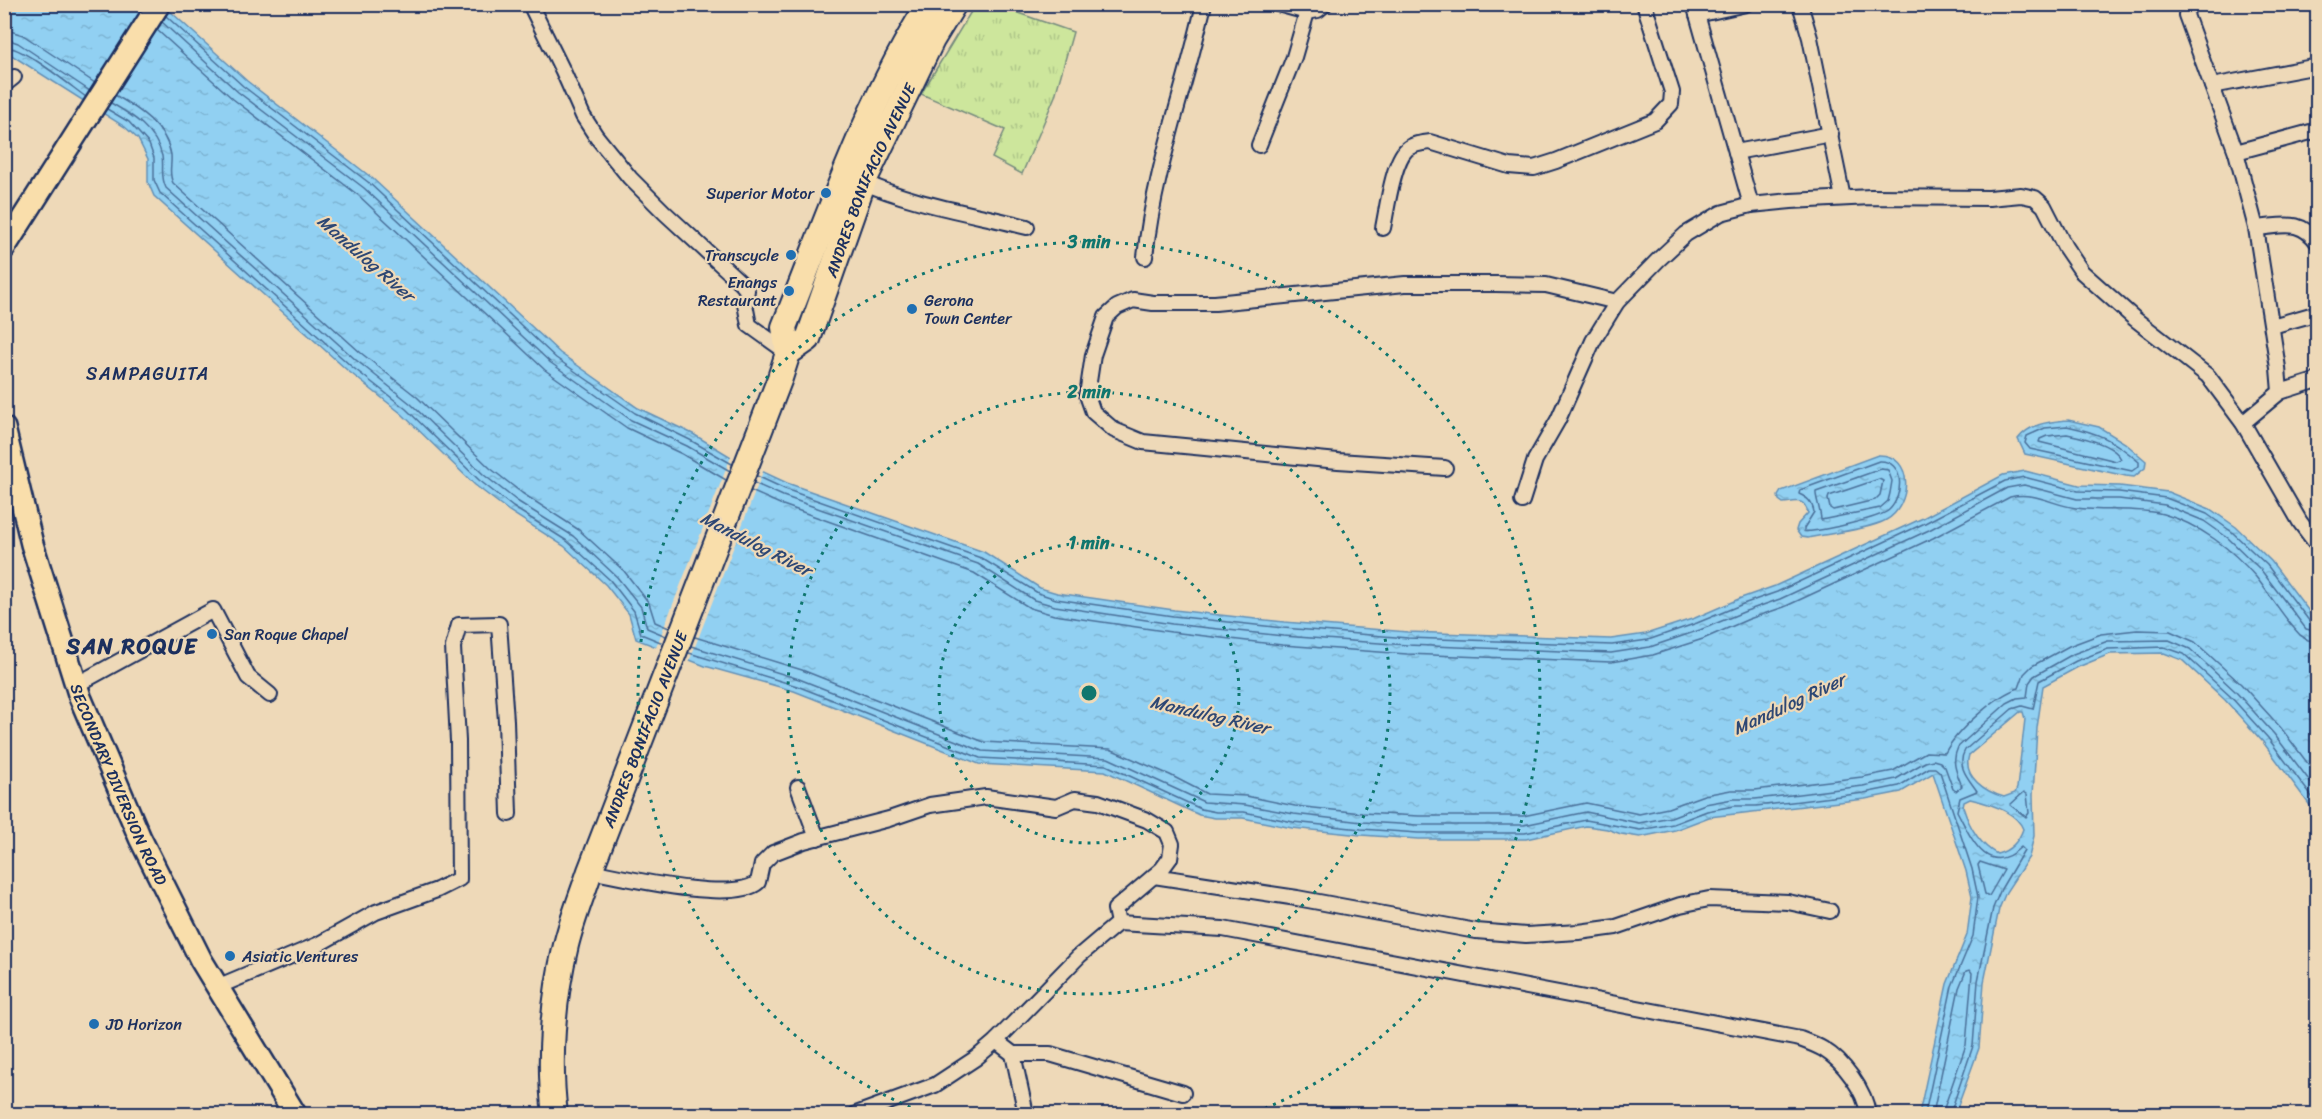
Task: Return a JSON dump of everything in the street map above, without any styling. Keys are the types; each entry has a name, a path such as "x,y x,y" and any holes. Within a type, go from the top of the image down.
{"highway":[{"name":"ANDRES BONIFACIO AVENUE","path":"788,353 808,339 869,117 910,33 928,4"},
{"name":"ANDRES BONIFACIO AVENUE","path":"555,1114 553,1041 566,945 590,871 780,378 788,353 784,327 824,228 954,4"}],"main road":[{"path":"6,244 159,4"},
{"name":"SECONDARY DIVERSION ROAD","path":"4,428 32,544 76,686 140,838 201,960 295,1114"}],"street":[{"path":"530,4 583,116 596,136 630,178 664,213 742,284 747,290 745,304 749,325 788,353"},
{"path":"1145,257 1149,218 1158,176 1204,4"},
{"path":"1278,4 1307,12 1318,10 1325,4"},
{"path":"1383,228 1399,161 1406,150 1417,144 1430,142 1509,166 1534,168 1655,121 1660,117 1671,104 1672,92 1644,4"},
{"path":"1746,4 1696,10 1751,205"},
{"path":"1800,4 1844,198"},
{"path":"2192,4 2188,7 2186,15 2236,152 2256,228 2280,392"},
{"path":"1259,145 1294,57 1307,12"},
{"path":"2211,86 2318,66"},
{"path":"2236,152 2318,130"},
{"path":"1736,152 1831,134"},
{"path":"854,178 920,201 1027,227"},
{"path":"1522,501 1535,460 1558,420 1593,341 1617,302 1686,234 1721,213 1751,205 1844,198 1989,198 2021,195 2035,198 2044,206 2065,247 2082,272 2135,319 2208,376 2243,423 2295,514 2318,546"},
{"path":"2256,228 2297,224 2308,231 2318,243"},
{"path":"1445,468 1338,461 1143,442 1114,430 1093,412 1087,395 1093,356 1106,317 1117,307 1133,300 1153,303 1215,303 1405,284 1546,285 1617,302"},
{"path":"2272,326 2318,313"},
{"path":"2243,423 2280,392 2318,380"},
{"path":"76,686 213,610 248,677 270,695"},
{"path":"217,987 317,945 376,912 437,890 459,879 458,741 453,647 459,626 499,624 506,721 509,814"},
{"path":"798,787 817,838"},
{"path":"590,871 707,890 748,887 758,882 762,864 773,853 817,838 954,800 987,797 1056,807 1075,799 1098,802 1147,820 1167,832 1172,844 1170,858 1154,876 1115,909 1118,923"},
{"path":"1154,876 1297,898 1476,932 1526,935 1616,927 1680,905 1709,899 1788,902 1830,911"},
{"path":"856,1114 935,1085 967,1065 996,1041 1079,956 1118,923 1223,929 1800,1039 1823,1049 1841,1064 1857,1086 1868,1114"},
{"path":"996,1041 1013,1054 1050,1054 1183,1093"},
{"path":"1013,1054 1026,1114"}],"green space":[{"path":"975,5 995,5 1073,32 1055,96 1022,174 992,158 1005,130 921,94"}],"water":[{"name":"Mandulog River","path":"5,5 158,5 171,12 247,81 372,178 560,353 638,408 693,434 731,457 787,483 984,552 1040,588 1057,593 1174,610 1284,622 1408,632 1611,639 1646,634 1695,618 1775,586 1923,518 2003,475 2025,471 2079,485 2120,486 2168,492 2210,509 2236,527 2271,561 2317,622 2317,815 2263,742 2225,700 2182,660 2164,653 2110,654 2078,667 2043,686 2037,728 2033,795 2034,836 2029,857 2006,892 1999,909 1984,982 1979,1048 1955,1114 1919,1114 1947,984 1967,935 1972,897 1966,871 1933,773 1901,792 1865,799 1709,817 1675,830 1640,837 1586,826 1526,839 1418,839 1361,835 1292,828 1243,818 1215,818 1199,815 1105,771 979,764 794,691 705,666 636,639 629,614 606,585 564,546 509,511 475,485 402,414 347,370 154,196 148,182 148,159 138,139 125,127 5,51","holes":["2020,712 2023,712 2025,719 2017,788 2015,793 2004,797 1983,787 1972,777 1968,763 1969,755","1970,799 2001,809 2019,823 2023,829 2019,838 2006,851 1997,854 1980,840 1968,821 1963,807 1964,802"]},
{"path":"2068,420 2099,427 2125,443 2146,461 2145,468 2134,477 2025,454 2018,439 2028,430 2040,424"},
{"path":"1878,455 1890,457 1899,463 1904,471 1905,493 1895,513 1886,520 1870,526 1808,538 1801,537 1796,530 1798,524 1808,513 1806,508 1799,502 1783,503 1778,496 1781,491"}],"pier":[{"path":"732,454 764,469 689,662 655,650"}],"place":[{"name":"Superior Motor","path":"826,193"},
{"name":"Transcycle","path":"791,255"},
{"name":"Enangs Restaurant","path":"789,291"},
{"name":"Gerona Town Center","path":"912,309"},
{"name":"San Roque Chapel","path":"212,634"},
{"name":"Asiatic Ventures","path":"230,956"},
{"name":"JD Horizon","path":"94,1024"}],"district":[{"name":"SAMPAGUITA","path":"148,374"},
{"name":"SAN ROQUE","path":"132,646"}]}
